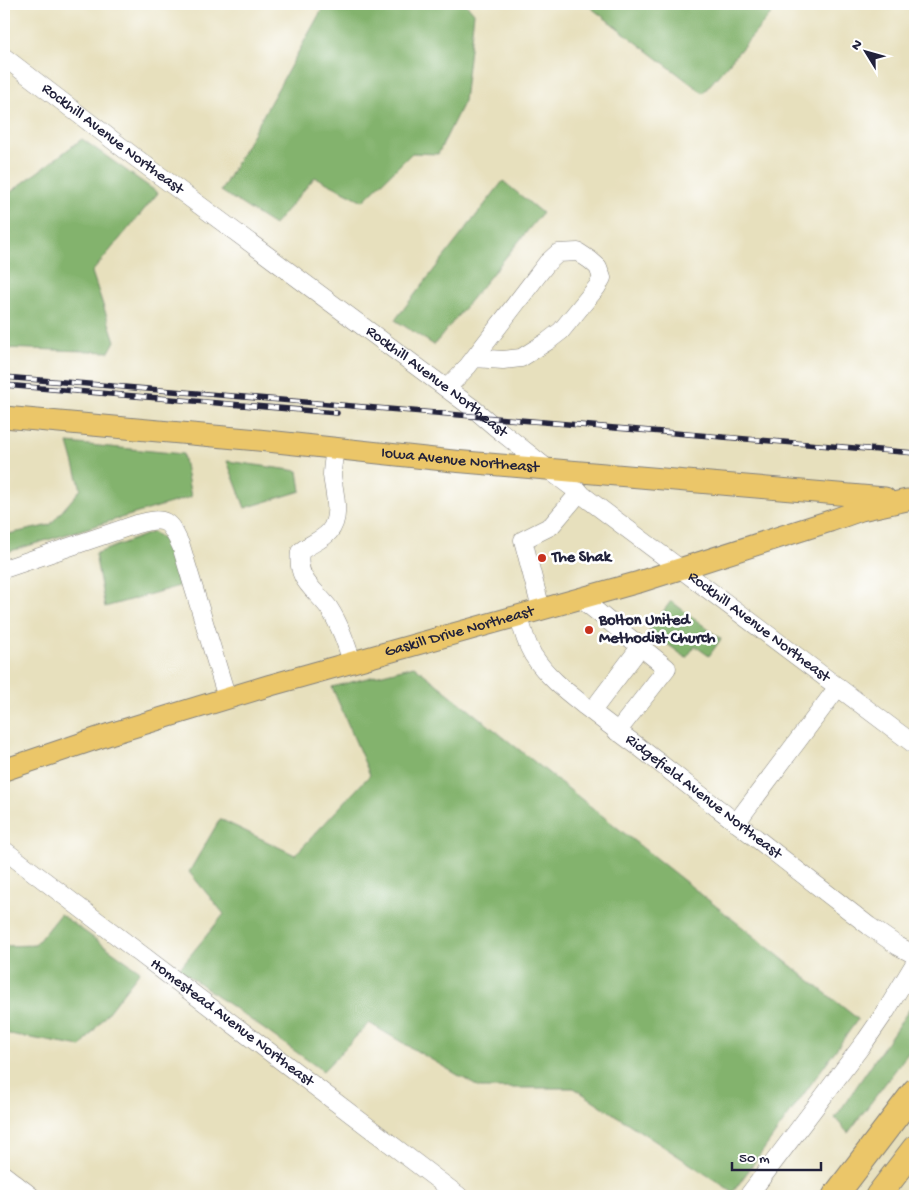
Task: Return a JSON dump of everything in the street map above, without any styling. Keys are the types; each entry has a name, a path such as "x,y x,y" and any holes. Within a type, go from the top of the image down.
{"highway":[{"path":"835,1196 915,1091"},
{"path":"878,1196 915,1148"}],"main road":[{"name":"Iowa Avenue Northeast","path":"4,417 241,438 549,470 913,502"},
{"name":"Gaskill Drive Northeast","path":"4,770 110,734 227,698 681,569 861,510 913,502"}],"street":[{"name":"Rockhill Avenue Northeast","path":"4,57 132,155 474,408 549,470 915,745"},
{"path":"447,388 475,358 547,262 558,253 578,252 598,268 602,278 597,287 561,331 548,341 521,358 503,360 475,358"},
{"path":"335,448 332,474 336,522 320,540 300,552 299,559 301,574 329,609 345,641 352,662"},
{"path":"541,609 523,540 550,526 580,492"},
{"path":"4,569 151,520 162,520 168,523 181,546 227,698"},
{"path":"580,598 668,668 618,732"},
{"name":"Ridgefield Avenue Northeast","path":"519,615 530,648 544,670 562,688 869,926 915,955"},
{"path":"592,711 641,646"},
{"path":"736,823 838,687"},
{"name":"Homestead Avenue Northeast","path":"4,850 459,1196"},
{"path":"748,1196 866,1040 915,963"},
{"path":"4,1175 31,1196"}],"green space":[{"path":"325,4 466,4 474,13 464,101 438,154 412,153 363,201 315,177 274,225 221,191"},
{"path":"586,4 780,4 703,93"},
{"path":"82,139 158,193 92,272 115,341 109,352 4,348 4,197"},
{"path":"503,181 542,213 434,345 395,320"},
{"path":"68,443 183,454 191,497 4,553 4,535 50,525 81,489"},
{"path":"227,461 298,471 301,491 245,508"},
{"path":"153,532 164,540 179,586 105,607 95,554"},
{"path":"671,601 721,639 709,656 695,646 686,658 649,630"},
{"path":"414,666 858,1019 733,1192 574,1088 480,1088 369,1023 323,1071 179,969 224,914 189,872 220,819 295,855 370,775 332,687"},
{"path":"60,914 140,971 81,1047 4,1033 4,946 35,945"},
{"path":"915,1001 915,1044 848,1133 835,1118"}],"railway":[{"path":"4,377 915,453"},
{"path":"4,385 337,413"}],"place":[{"name":"The Shak","path":"542,558"},
{"name":"Bolton United Methodist Church","path":"589,630"}]}
